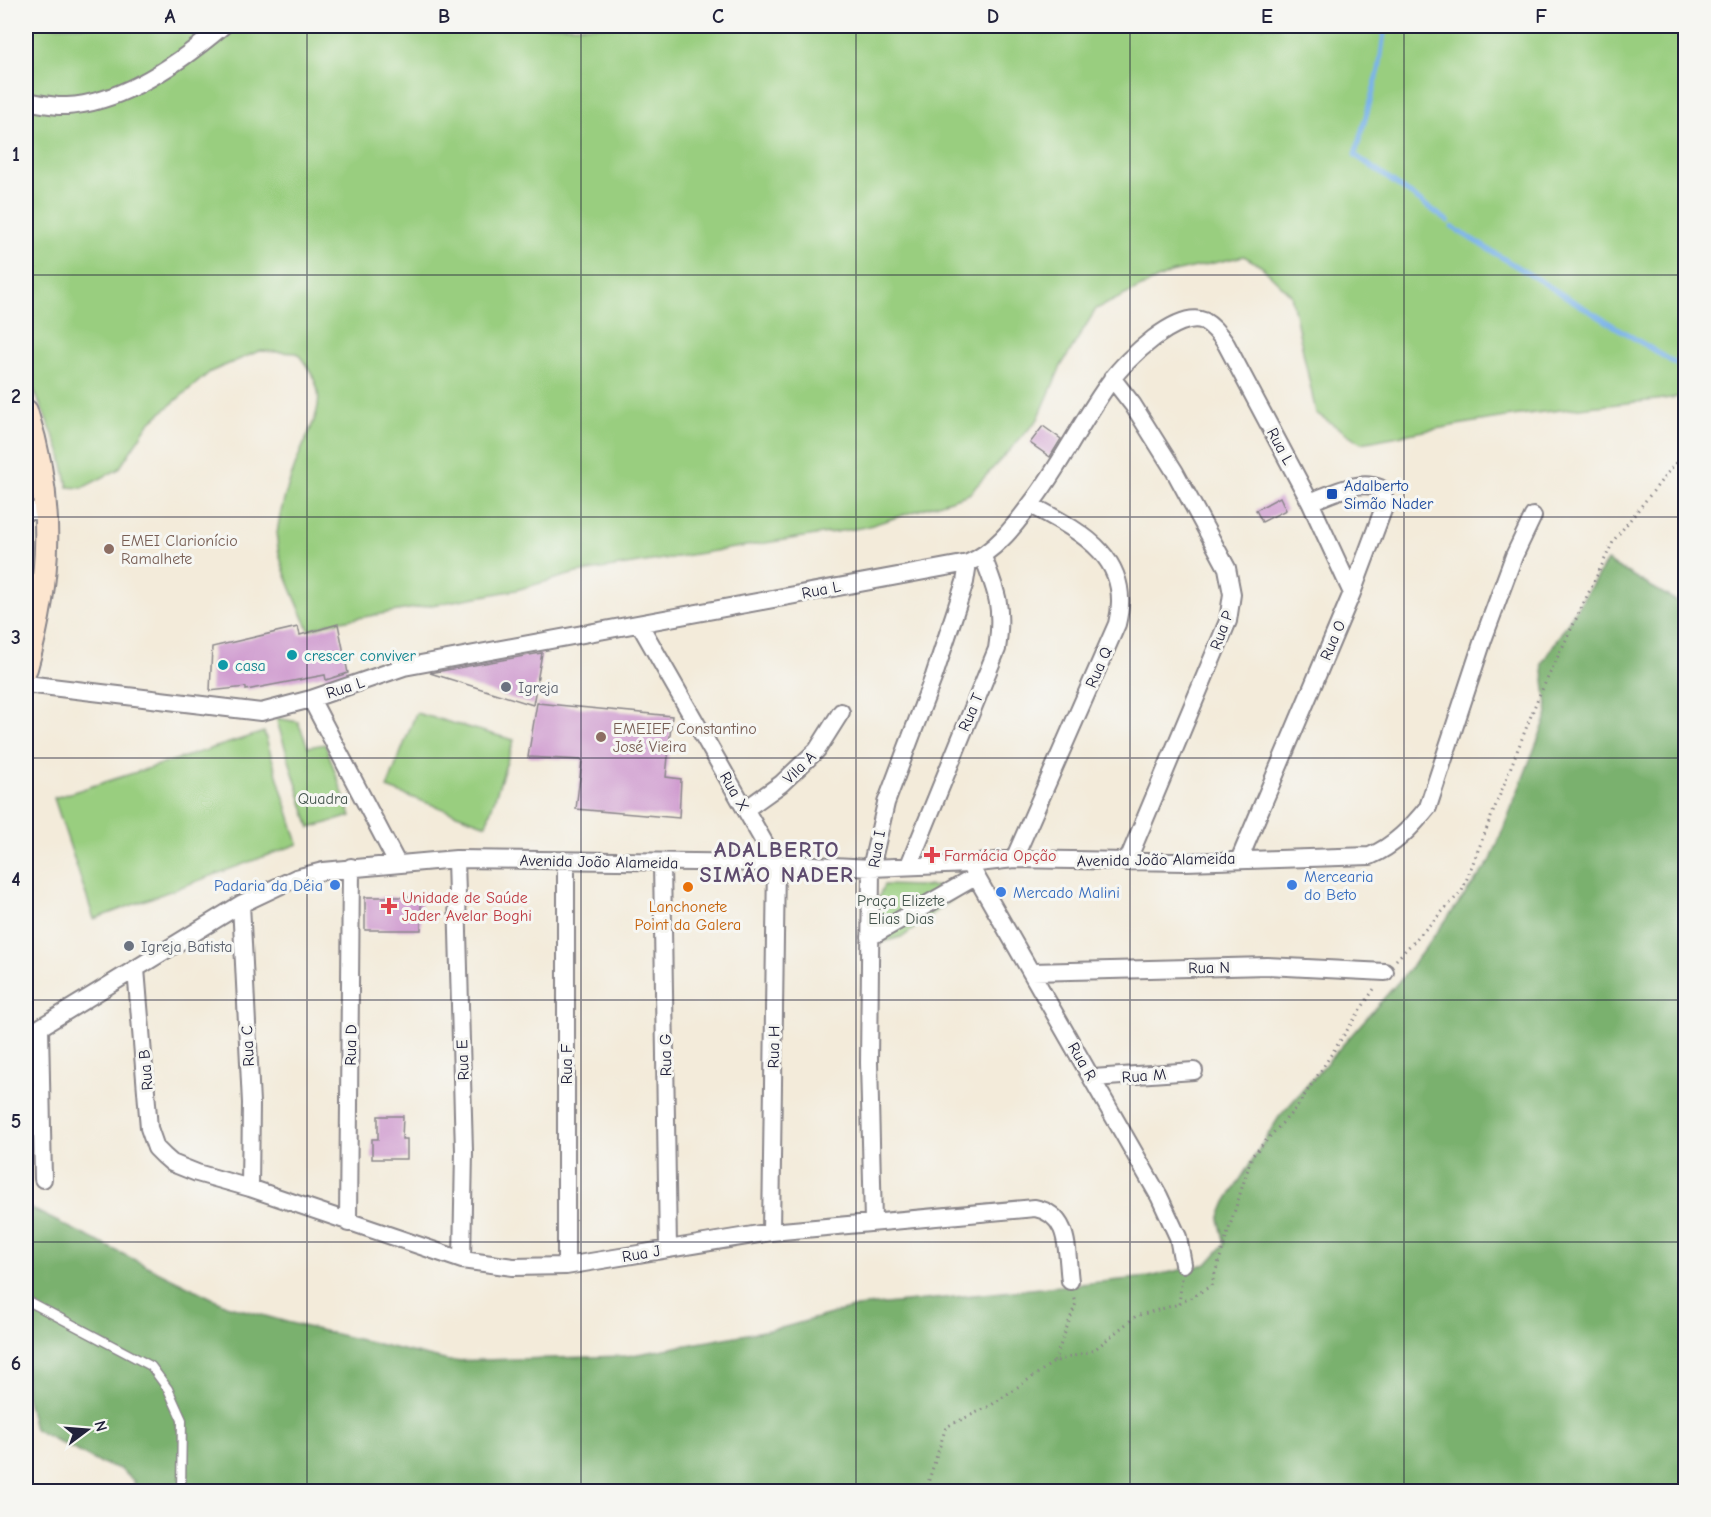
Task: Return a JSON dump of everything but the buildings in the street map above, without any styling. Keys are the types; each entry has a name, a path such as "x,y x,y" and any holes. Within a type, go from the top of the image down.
{"street":[{"path":"26,100 66,106 90,103 156,76 180,61 223,26"},
{"name":"Rua L","path":"26,684 237,711 261,712 311,699 404,668 975,560 1001,540 1031,505 1112,378 1152,339 1165,330 1188,320 1203,321 1218,332 1226,344 1310,502 1352,593"},
{"name":"Rua P","path":"1112,378 1133,405 1211,535 1227,568 1232,594 1228,621 1214,648 1165,776 1127,862"},
{"path":"26,411 35,439 37,511 44,584 26,668"},
{"name":"Rua O","path":"1240,858 1352,593 1386,502 1383,493 1374,486 1355,486 1310,502"},
{"name":"Rua Q","path":"1014,859 1117,624 1121,607 1116,579 1102,553 1083,534 1031,505"},
{"name":"Avenida João Alameida","path":"33,1032 242,904 296,878 351,867 456,859 776,863 872,868 909,865 972,871 1014,859 1127,862 1370,856 1382,851 1413,826 1435,792 1483,640 1514,556 1533,516"},
{"name":"Rua T","path":"909,865 997,650 1001,621 999,601 975,560"},
{"name":"Rua I","path":"873,1221 869,1064 872,868 886,803 934,676 965,582 975,560"},
{"name":"Rua X","path":"640,625 776,863"},
{"path":"311,699 397,863"},
{"name":"Vila A","path":"746,809 781,784 817,750 841,712"},
{"name":"Rua E","path":"456,859 464,1151 462,1260"},
{"name":"Rua F","path":"566,861 566,1266"},
{"name":"Rua G","path":"662,863 668,1248"},
{"name":"Rua H","path":"771,1232 776,863"},
{"name":"Rua D","path":"348,1223 351,867"},
{"path":"870,937 972,871"},
{"name":"Rua R","path":"972,871 1093,1078 1169,1215 1183,1264"},
{"name":"Rua C","path":"242,904 251,1103 250,1188"},
{"name":"Rua N","path":"1032,972 1267,966 1385,972"},
{"name":"Rua B","path":"136,969 149,1128 156,1148 172,1162"},
{"path":"33,1032 43,1179"},
{"name":"Rua M","path":"1093,1078 1194,1071"},
{"name":"Rua J","path":"172,1162 197,1173 250,1188 462,1260 513,1268 566,1266 771,1232 1035,1208 1045,1210 1059,1219 1062,1225 1071,1281"}],"lane":[{"path":"26,1300 151,1366 168,1389 182,1420 181,1491"}],"path":[{"path":"925,1491 946,1427 990,1406 1054,1362 1094,1350 1136,1316 1179,1304 1211,1286 1252,1156 1297,1107 1385,972 1461,891 1538,698 1614,540 1686,450"},
{"path":"1179,1304 1183,1264"},
{"path":"1054,1362 1076,1303 1071,1281"}],"green space":[{"path":"26,26 1685,26 1685,396 1504,417 1361,443 1316,413 1291,295 1261,266 1244,256 1170,273 1096,309 1061,366 1038,419 969,494 866,527 576,573 516,590 330,623 309,630 288,582 277,544 278,524 285,495 318,405 315,382 297,353 259,351 210,372 149,423 119,469 82,488 68,487 60,451 26,371"},
{"path":"1607,561 1685,606 1685,1491 135,1491 134,1481 120,1469 98,1462 34,1429 26,1396 26,1206 226,1305 294,1324 449,1361 627,1356 785,1327 856,1307 1149,1277 1207,1264 1225,1244 1219,1219 1226,1202 1279,1117 1407,972 1491,860 1548,714 1542,663"},
{"path":"416,713 514,740 486,825 387,788"},
{"name":"Quadra","path":"276,718 298,722 308,747 325,744 351,816 310,828"},
{"path":"264,732 298,844 94,919 54,798"},
{"name":"Praça Elizete Elias Dias","path":"884,885 954,887 957,896 904,936 880,943 876,930 876,914"}],"waterway":[{"path":"1385,26 1379,70 1355,155 1448,221"},
{"path":"1452,227 1686,370"}],"place":[{"name":"Adalberto Simão Nader","path":"1332,494"},
{"name":"EMEI Clarionício Ramalhete","path":"109,549"},
{"name":"crescer conviver","path":"292,655"},
{"name":"casa","path":"223,665"},
{"name":"Igreja","path":"506,687"},
{"name":"EMEIEF Constantino José Vieira","path":"601,737"},
{"name":"Farmácia Opção","path":"932,855"},
{"name":"Padaria da Déia","path":"335,885"},
{"name":"Mercearia do Beto","path":"1292,885"},
{"name":"Lanchonete Point da Galera","path":"688,887"},
{"name":"Mercado Malini","path":"1001,892"},
{"name":"Unidade de Saúde Jader Avelar Boghi","path":"389,906"},
{"name":"Igreja Batista","path":"129,946"}],"district":[{"name":"ADALBERTO SIMÃO NADER","path":"777,862"}]}
